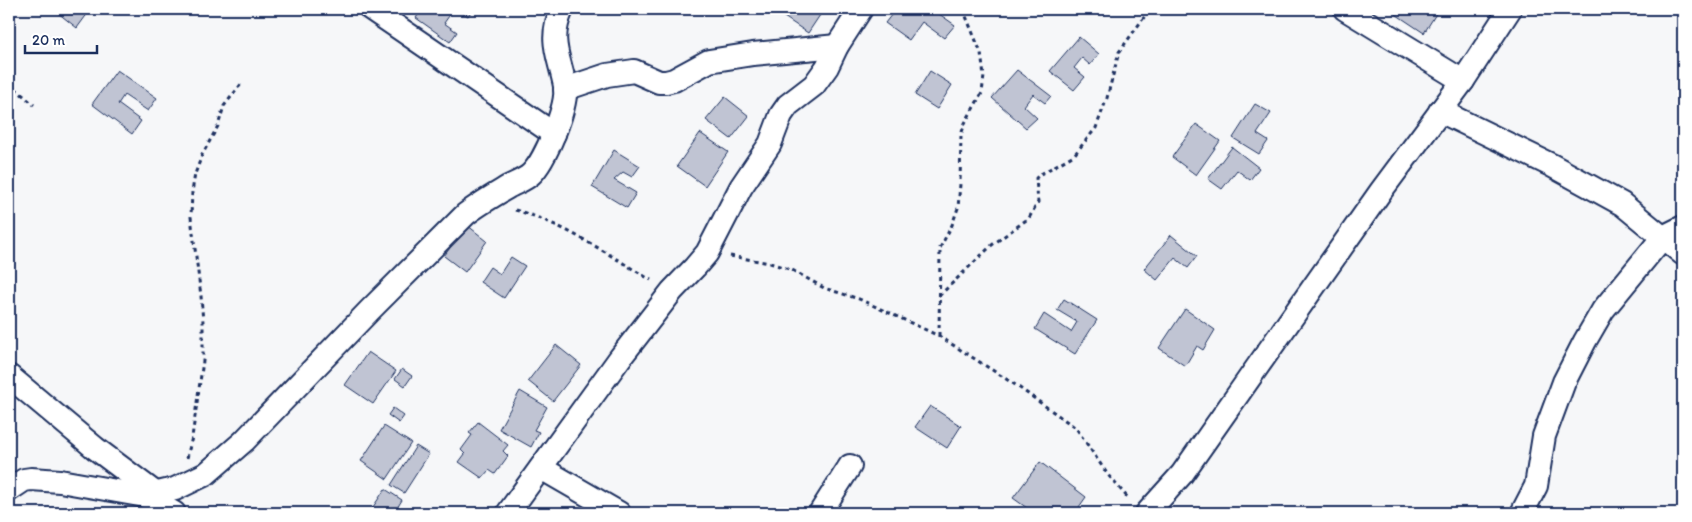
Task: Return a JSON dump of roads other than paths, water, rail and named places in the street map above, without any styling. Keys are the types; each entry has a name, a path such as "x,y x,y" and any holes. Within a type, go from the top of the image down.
{"street":[{"path":"372,9 554,134"},
{"path":"9,490 30,478 158,493 206,474 244,440 466,214 531,174 554,134 562,111 565,89 554,40 556,22 562,9"},
{"path":"508,513 620,358 672,291 707,253 741,187 770,144 781,115 788,105 814,85 827,67 837,46 861,9"},
{"path":"1345,9 1463,82"},
{"path":"1138,506 1182,474 1266,353 1440,111 1463,82 1510,9"},
{"path":"565,89 607,75 634,71 659,82 666,82 674,80 709,61 753,54 837,46"},
{"path":"1440,111 1551,165 1622,204 1683,254"},
{"path":"1522,513 1536,486 1544,436 1564,382 1581,349 1603,310 1663,237 1683,227"},
{"path":"9,376 95,448 158,493 174,513"},
{"path":"820,513 850,466"},
{"path":"541,468 619,513"}]}
